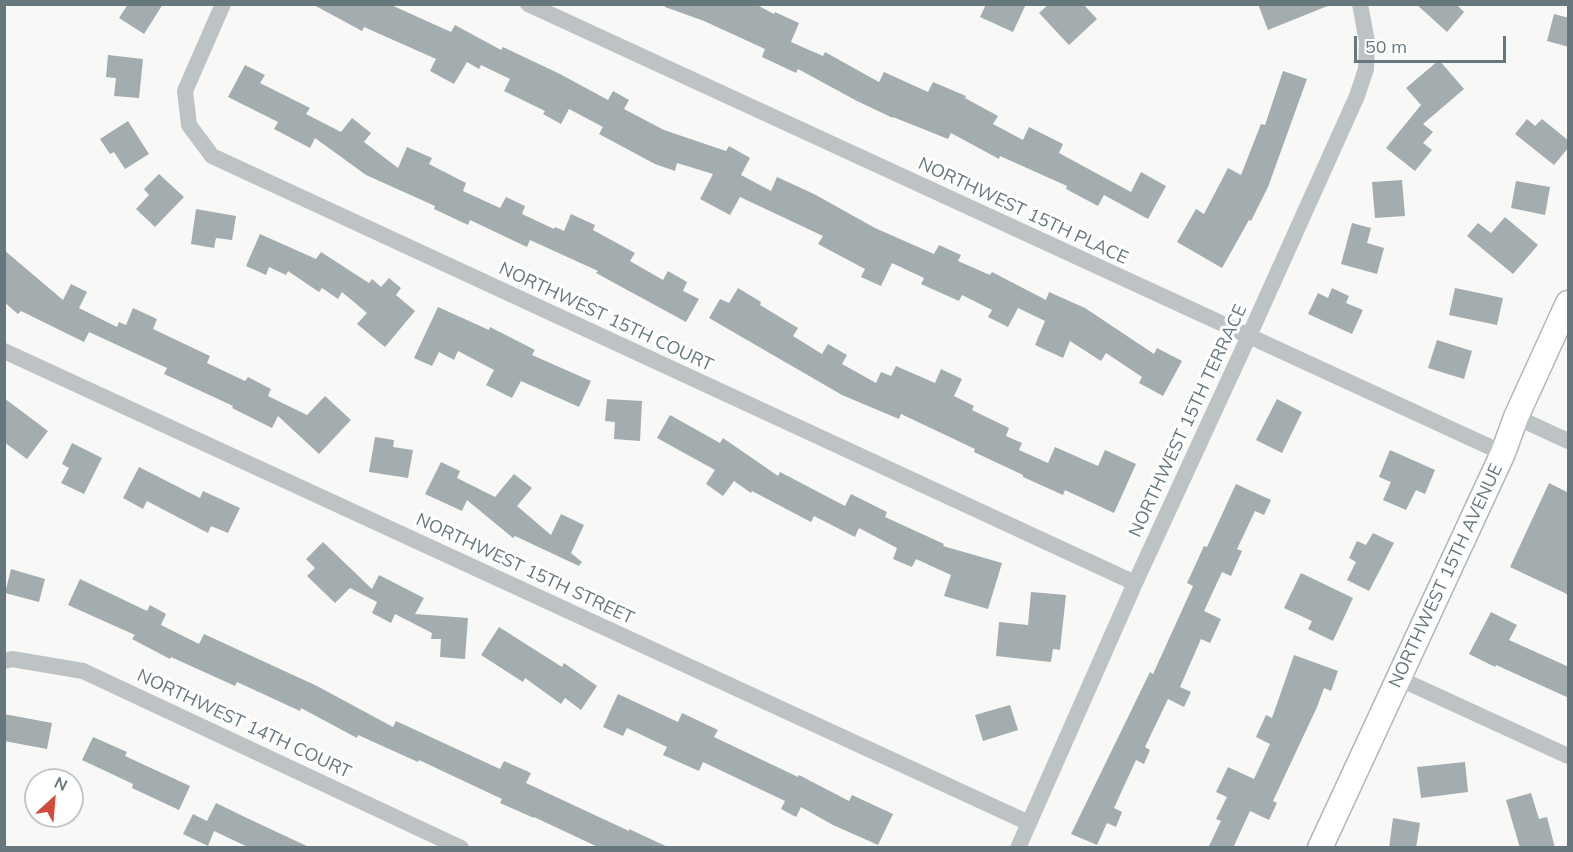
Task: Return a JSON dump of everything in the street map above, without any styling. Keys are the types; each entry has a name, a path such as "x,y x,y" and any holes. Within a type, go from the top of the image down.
{"street":[{"name":"NORTHWEST 15TH COURT","path":"223,4 185,91 189,125 212,156 1135,583"},
{"name":"NORTHWEST 15TH PLACE","path":"528,4 1503,453"},
{"name":"NORTHWEST 15TH TERRACE","path":"1018,848 1135,583 1250,336 1357,96 1366,69 1367,42 1360,4"},
{"name":"NORTHWEST 15TH AVENUE","path":"1320,848 1503,453 1516,417 1569,303"},
{"name":"NORTHWEST 15TH STREET","path":"4,351 1029,823"},
{"path":"1516,417 1569,441"},
{"name":"NORTHWEST 14TH COURT","path":"4,661 12,659 83,670 461,848"},
{"path":"1398,678 1569,756"}],"building":[{"path":"128,4 163,4 144,34 119,18"},
{"path":"312,4 389,4 451,32 455,25 501,50 503,47 560,74 608,100 613,91 629,100 624,109 664,130 726,151 729,146 750,158 741,175 771,191 777,177 814,194 875,228 934,254 939,245 961,255 958,261 990,275 992,272 1046,300 1049,292 1085,308 1154,354 1157,348 1182,361 1163,396 1139,383 1142,377 1106,353 1101,361 1070,341 1063,358 1035,345 1045,321 1018,308 1008,327 988,317 992,310 962,295 959,301 921,284 924,278 892,263 881,286 861,277 865,269 818,244 823,236 740,197 730,215 700,199 713,174 677,163 675,171 655,164 599,134 603,127 569,109 561,124 543,114 545,111 504,91 510,79 481,65 479,69 467,62 454,84 430,71 436,59 364,27 362,31"},
{"path":"665,4 755,4 799,23 791,42 823,56 825,52 879,82 884,72 928,92 933,82 966,96 965,98 998,116 993,124 1023,140 1029,127 1063,144 1059,153 1131,192 1141,172 1166,186 1148,219 1104,195 1098,206 1066,189 1067,186 1000,156 999,159 951,133 948,139 893,118 798,69 796,73 762,57 765,49 704,21 665,7"},
{"path":"986,4 1026,4 1013,32 980,17"},
{"path":"1049,4 1083,4 1097,19 1069,45 1039,13"},
{"path":"1258,4 1329,4 1330,5 1268,30"},
{"path":"1416,4 1456,4 1464,12 1447,32"},
{"path":"1554,14 1569,18 1569,47 1547,41"},
{"path":"108,55 143,59 139,98 114,96 116,78 106,77"},
{"path":"1439,60 1464,89 1423,124 1433,132 1423,143 1432,150 1415,171 1386,148 1421,105 1406,88"},
{"path":"245,65 265,75 260,83 310,108 306,114 341,132 352,118 371,133 364,142 398,168 407,147 432,158 429,164 466,183 463,191 500,208 506,197 525,206 522,214 554,229 555,227 564,231 571,214 595,225 593,230 635,253 630,261 663,280 668,271 687,282 683,291 699,299 686,322 596,273 598,271 530,240 527,247 470,220 468,225 434,209 435,206 366,175 315,138 310,148 274,129 278,122 228,97"},
{"path":"1283,71 1307,79 1268,187 1251,221 1249,220 1222,268 1177,242 1196,209 1204,214 1228,168 1241,175 1261,124 1265,125"},
{"path":"1527,119 1535,126 1542,119 1569,141 1569,147 1554,165 1515,134"},
{"path":"128,121 149,154 125,169 114,152 110,154 100,139"},
{"path":"159,174 184,197 155,227 136,209 149,195 144,189"},
{"path":"1402,180 1405,216 1375,218 1372,182"},
{"path":"1516,181 1550,187 1545,215 1511,208"},
{"path":"196,209 236,216 232,240 216,238 214,248 191,244"},
{"path":"1505,217 1538,245 1513,274 1467,236 1478,223 1491,233"},
{"path":"1352,223 1371,228 1367,243 1384,248 1377,274 1341,264"},
{"path":"260,234 316,259 321,252 369,283 372,279 381,287 389,278 401,288 396,295 415,311 385,347 357,324 367,313 342,292 338,299 322,288 319,292 288,271 286,275 269,267 266,275 246,266"},
{"path":"4,250 63,300 71,284 87,292 79,308 117,327 119,322 126,325 133,308 157,319 153,329 210,356 207,363 245,381 248,377 271,389 268,396 307,415 325,396 351,420 319,454 278,416 272,428 232,408 233,406 164,374 167,368 89,332 84,342 21,311 18,314 4,302"},
{"path":"738,288 761,302 760,305 798,328 793,336 822,354 828,344 847,355 842,364 876,383 881,372 891,376 896,366 935,383 941,369 962,379 954,396 974,406 972,410 1009,428 1006,436 1022,443 1019,450 1048,463 1055,447 1098,466 1105,450 1136,464 1114,513 1065,490 1063,495 1023,477 974,452 975,449 901,414 899,419 842,395 709,318 720,299 729,303"},
{"path":"1332,288 1349,296 1346,303 1363,310 1352,334 1308,314 1318,293 1328,298"},
{"path":"1455,288 1503,298 1497,325 1449,315"},
{"path":"438,307 489,330 490,327 535,350 532,355 591,381 579,407 521,381 512,398 486,385 494,370 458,351 454,360 439,352 432,366 414,358"},
{"path":"1437,340 1472,351 1464,379 1428,368"},
{"path":"4,398 48,431 27,459 4,442"},
{"path":"607,399 642,401 640,441 614,439 615,422 605,421"},
{"path":"1277,399 1302,412 1282,453 1256,440"},
{"path":"670,415 720,443 723,438 778,476 780,472 845,506 851,494 887,512 885,517 944,544 943,546 1002,563 988,609 944,596 951,575 916,559 912,567 893,559 897,548 859,528 855,537 814,516 811,522 752,491 751,493 734,481 723,496 706,484 715,470 657,438"},
{"path":"375,437 394,440 393,447 413,450 408,478 369,472"},
{"path":"72,443 102,458 84,494 61,483 69,468 62,464"},
{"path":"1390,450 1435,470 1425,494 1416,490 1406,510 1383,500 1391,482 1379,477"},
{"path":"441,462 460,471 457,478 495,497 514,474 532,488 517,506 551,535 561,514 584,525 571,553 582,562 579,566 515,536 513,538 467,500 462,511 425,494"},
{"path":"139,467 200,498 203,491 240,508 228,533 211,526 208,533 147,501 143,509 123,498"},
{"path":"1549,483 1569,493 1569,595 1510,567"},
{"path":"1236,484 1271,500 1264,515 1255,511 1237,549 1242,551 1231,576 1222,572 1204,611 1221,619 1210,643 1201,639 1180,687 1191,692 1184,707 1168,699 1145,747 1150,750 1144,764 1136,760 1114,808 1122,812 1116,827 1107,823 1097,845 1071,834 1150,672 1153,674 1193,586 1187,583 1204,546 1207,547"},
{"path":"1373,533 1394,543 1369,591 1347,580 1356,562 1349,558 1357,541 1366,545"},
{"path":"323,542 372,589 379,575 424,598 415,614 468,618 465,659 440,657 441,639 431,639 432,633 395,614 391,623 372,613 377,602 350,588 335,603 307,576 315,568 306,559"},
{"path":"11,569 45,579 39,602 5,593"},
{"path":"1301,573 1353,598 1333,641 1308,629 1312,621 1284,608"},
{"path":"80,579 147,611 150,605 166,614 161,625 199,644 204,634 317,686 393,727 396,721 500,769 504,761 531,773 526,783 670,848 600,848 500,803 502,799 419,760 418,762 358,735 357,738 301,708 300,711 237,682 235,686 171,657 170,659 132,639 135,635 68,605"},
{"path":"1031,592 1066,595 1060,650 1053,649 1051,662 996,656 999,622 1028,625"},
{"path":"1491,612 1517,625 1509,640 1569,667 1569,698 1469,654"},
{"path":"499,627 562,667 564,663 597,686 581,710 565,698 561,704 525,678 523,682 481,655"},
{"path":"1294,655 1338,671 1331,691 1324,688 1273,801 1277,803 1269,820 1250,811 1233,848 1208,848 1221,821 1216,819 1227,797 1216,792 1228,767 1254,779 1270,744 1256,737 1266,715 1272,718"},
{"path":"618,694 678,722 682,713 718,730 714,737 798,777 799,775 849,801 852,795 893,814 878,845 833,825 801,807 796,817 781,809 785,801 703,762 699,771 663,755 667,747 627,728 623,736 603,727"},
{"path":"1010,705 1018,730 983,741 975,715"},
{"path":"4,714 52,723 47,749 4,741"},
{"path":"93,737 127,752 125,756 190,786 179,810 132,788 133,784 82,760"},
{"path":"1465,762 1468,792 1421,798 1417,767"},
{"path":"1531,793 1539,819 1547,817 1555,848 1520,848 1506,800"},
{"path":"216,803 311,848 250,848 214,831 208,846 183,834 193,814 207,821"},
{"path":"1393,818 1420,823 1416,848 1389,848"}]}
